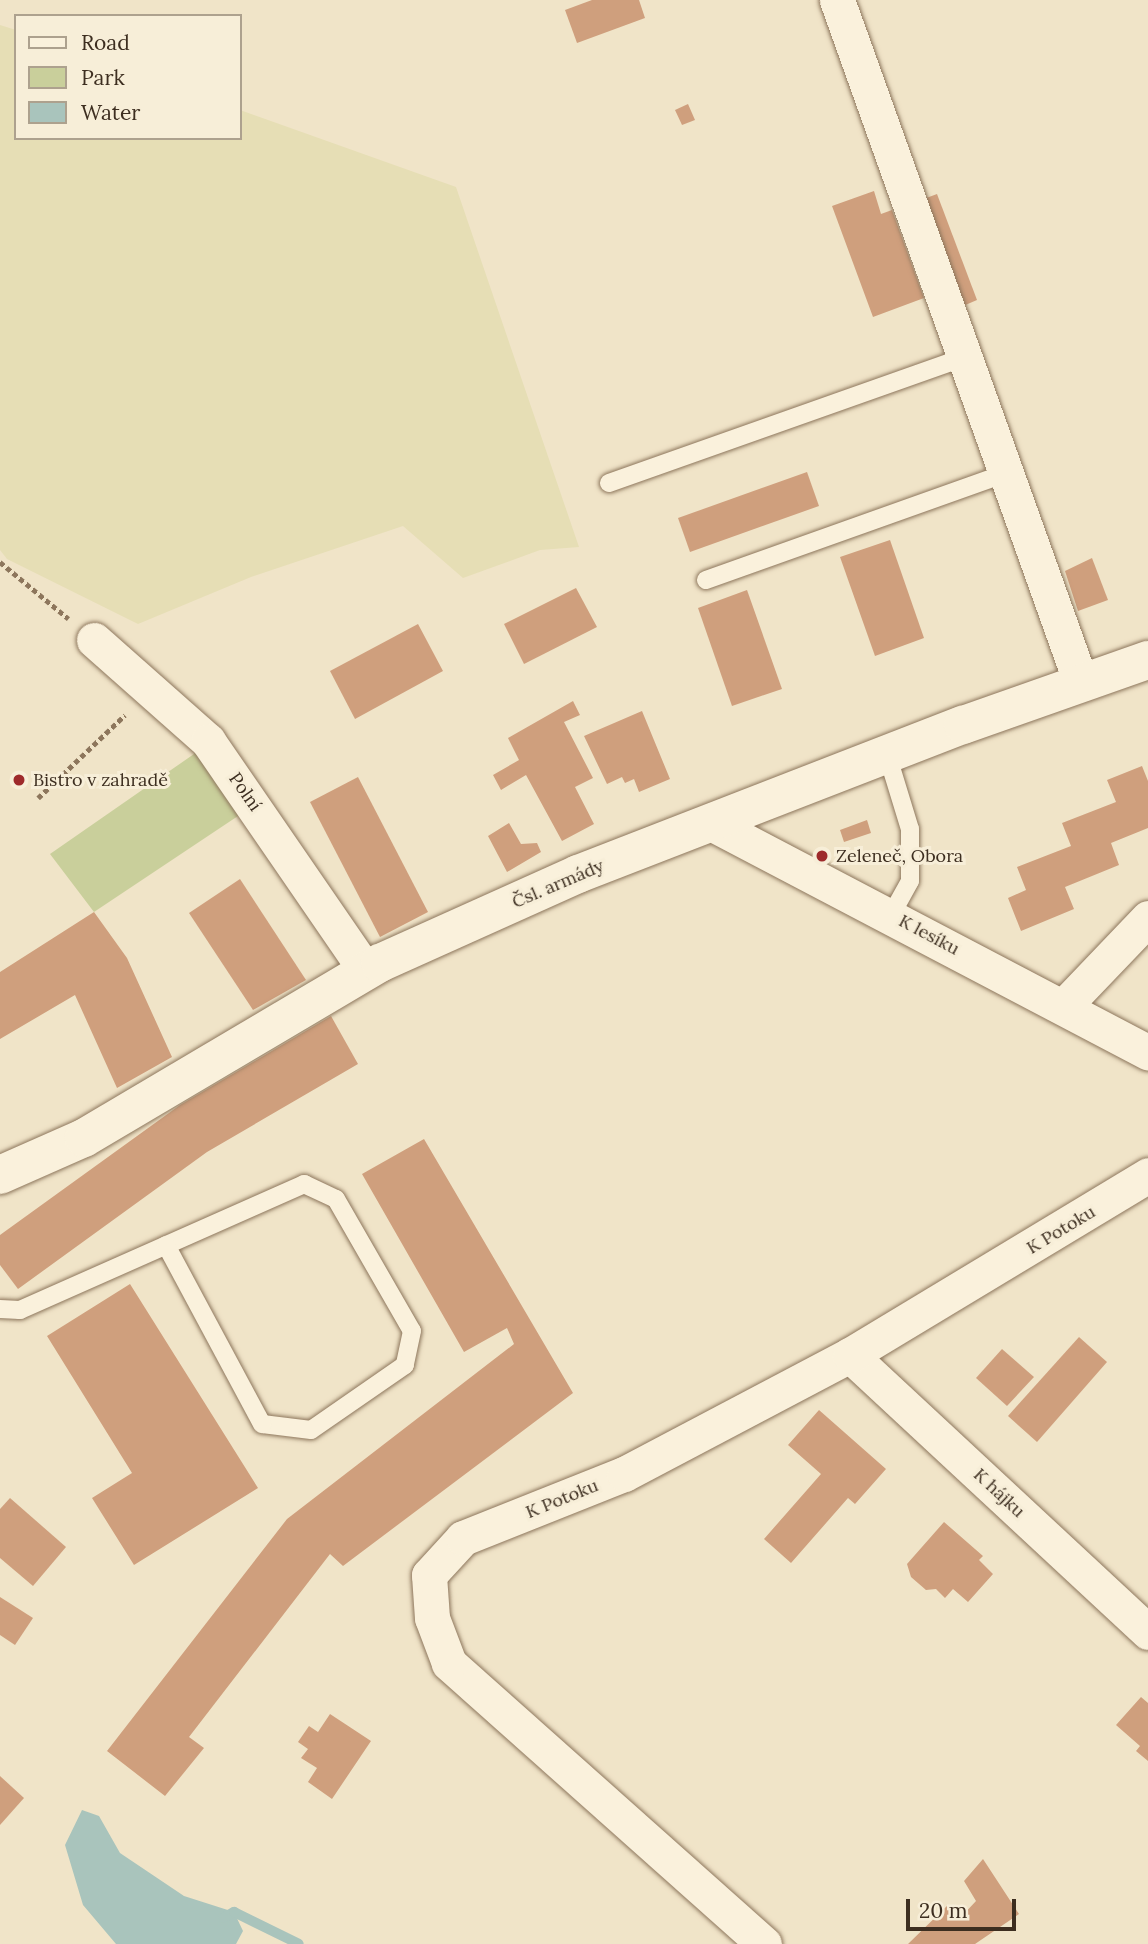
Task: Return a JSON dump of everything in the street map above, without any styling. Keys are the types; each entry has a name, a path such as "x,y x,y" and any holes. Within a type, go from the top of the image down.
{"street":[{"path":"837,0 1004,474 1081,683"},
{"name":"Polní","path":"94,639 208,741 366,971"},
{"name":"Čsl. armády","path":"0,1175 84,1138 366,971 578,874 887,754 1148,660"},
{"name":"K lesíku","path":"709,822 1148,1052"},
{"path":"1063,1007 1148,918"},
{"name":"K Potoku","path":"764,1944 449,1663 432,1618 429,1576 463,1538 624,1474 850,1354 1148,1175"},
{"name":"K hájku","path":"850,1354 1148,1632"}],"lane":[{"path":"609,483 964,357"},
{"path":"706,580 1004,474"},
{"path":"887,754 910,829 910,881 891,915"},
{"path":"0,1309 20,1310 166,1245 304,1184 337,1199 412,1331 405,1365 311,1430 262,1424 166,1245"}],"path":[{"path":"0,562 94,639"},
{"path":"38,798 151,690"}],"shaded area":[{"path":"0,25 14,29 14,140 242,140 242,111 456,187 579,547 540,550 463,578 403,526 251,577 138,624 7,559 0,550"}],"green space":[{"path":"197,743 247,810 94,912 50,854 194,754"}],"water":[{"path":"82,1810 99,1816 120,1853 184,1896 234,1912 243,1931 236,1944 116,1944 83,1905 65,1845"}],"building":[{"path":"592,0 639,0 645,18 577,43 565,10"},
{"path":"688,104 695,120 682,125 675,110"},
{"path":"874,191 881,214 892,210 924,298 873,317 832,206"},
{"path":"937,194 977,300 935,318 897,209"},
{"path":"807,472 819,506 690,552 678,518"},
{"path":"890,540 924,638 875,656 840,557"},
{"path":"1092,558 1108,600 1078,611 1065,571"},
{"path":"576,588 597,627 524,664 504,624"},
{"path":"747,590 782,689 732,706 698,608"},
{"path":"418,624 443,671 355,719 330,671"},
{"path":"573,701 580,715 564,722 593,778 575,787 594,824 562,841 526,775 501,790 493,775 519,760 508,738"},
{"path":"642,711 670,779 639,792 634,779 625,783 622,777 607,784 584,736"},
{"path":"1142,766 1148,781 1148,828 1111,843 1119,865 1065,887 1074,909 1021,931 1008,898 1026,890 1017,867 1071,846 1062,823 1116,802 1107,780"},
{"path":"358,777 428,912 380,937 310,802"},
{"path":"867,820 871,833 844,842 840,830"},
{"path":"509,823 521,844 537,843 541,852 507,872 488,836"},
{"path":"240,879 306,980 253,1010 189,913"},
{"path":"94,912 127,958 172,1057 117,1088 75,995 0,1039 0,972"},
{"path":"331,1016 358,1064 207,1152 18,1289 0,1265 0,1235 180,1105"},
{"path":"424,1139 573,1393 343,1566 330,1554 189,1737 204,1748 165,1796 107,1751 287,1519 514,1344 507,1328 464,1352 362,1174"},
{"path":"130,1284 258,1488 134,1565 92,1498 132,1473 47,1336"},
{"path":"1079,1337 1107,1362 1037,1442 1008,1416"},
{"path":"1002,1349 1034,1377 1007,1406 976,1378"},
{"path":"819,1410 886,1469 855,1504 848,1498 791,1563 764,1539 821,1474 788,1445"},
{"path":"10,1498 66,1547 33,1586 0,1558 0,1509"},
{"path":"944,1522 983,1556 979,1560 993,1574 968,1602 953,1589 945,1598 936,1589 926,1590 911,1577 907,1564"},
{"path":"0,1597 33,1618 15,1645 0,1635"},
{"path":"1141,1697 1148,1703 1148,1761 1136,1751 1140,1746 1116,1725"},
{"path":"330,1714 371,1741 332,1799 308,1782 317,1768 301,1758 308,1749 298,1742 309,1726 318,1732"},
{"path":"0,1776 24,1798 0,1825"},
{"path":"983,1859 1019,1914 975,1944 908,1944 948,1905 962,1916 976,1901 964,1881"}],"waterway":[{"path":"223,1918 234,1912 299,1944"}],"place":[{"name":"Bistro v zahradě","path":"19,780"},
{"name":"Zeleneč, Obora","path":"822,856"}]}
